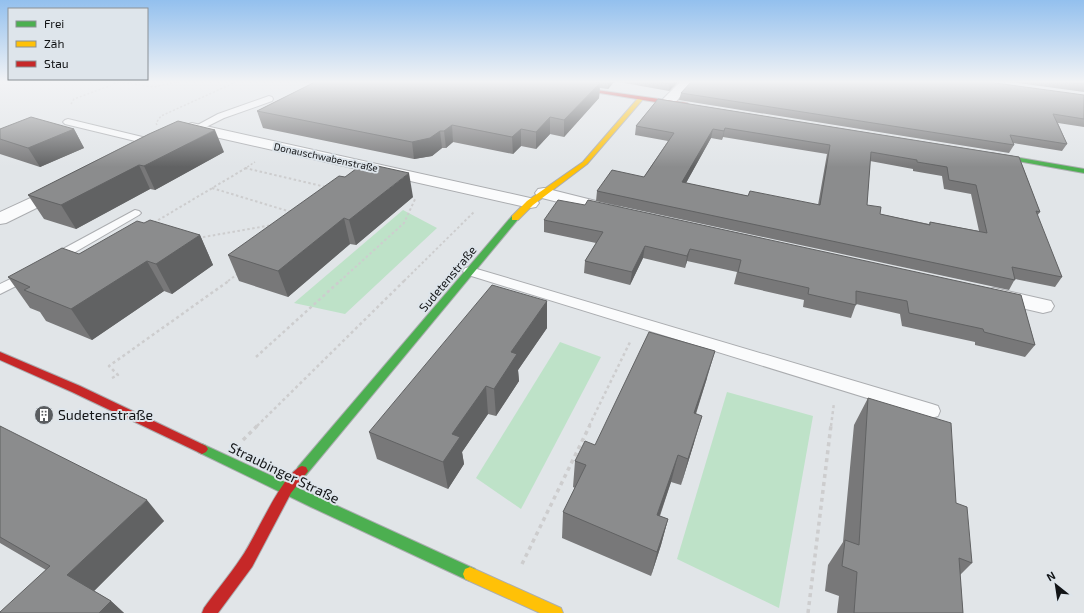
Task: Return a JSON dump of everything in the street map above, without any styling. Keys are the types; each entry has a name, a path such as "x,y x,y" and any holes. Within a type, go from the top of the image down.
{"street":[{"name":"Sudetenstraße","path":"209,613 247,562 287,489 470,271 537,198 585,163 630,111"},
{"name":"Donauschwabenstraße","path":"194,128 492,194 537,198 634,216"},
{"path":"134,153 194,128"},
{"path":"982,154 1084,170"},
{"path":"0,218 78,181"},
{"path":"973,291 1043,306"},
{"name":"Straubinger Straße","path":"0,356 76,389 315,503 556,613"}],"lane":[{"path":"194,128 236,111"},
{"path":"68,122 156,143"},
{"path":"0,290 135,213"},
{"path":"470,271 932,411"}],"path":[{"path":"67,111 58,125 68,122"},
{"path":"161,224 155,222 280,147"},
{"path":"245,168 332,189"},
{"path":"256,357 404,223 425,179"},
{"path":"211,188 292,212"},
{"path":"223,459 492,194"},
{"path":"192,238 276,225"},
{"path":"76,389 118,375 109,366 240,272"},
{"path":"509,592 639,322"},
{"path":"808,613 836,382"}],"green space":[{"path":"403,210 437,228 345,314 294,303"},
{"path":"560,342 601,357 521,509 476,478"},
{"path":"727,392 813,416 779,608 677,559"}],"building":[{"path":"257,111 573,111 564,120 550,117 536,132 521,129 512,137 452,125 430,138 412,142"},
{"path":"649,111 730,111 1019,157 1040,212 1036,211 1062,277 1012,267 1015,280 597,191 612,170 644,177 674,133 636,126","holes":["725,128 830,145 820,205 750,191 748,196 682,182 713,129 724,131","871,152 917,160 917,162 947,167 949,180 976,185 987,233 930,222 930,225 880,214 881,207 867,205"]},
{"path":"794,111 1084,111 1084,119 1053,114 1067,144 1010,135 1014,145"},
{"path":"31,117 74,129 28,148 0,139 0,129"},
{"path":"178,121 215,130 144,166 139,165 61,205 28,195 149,134"},
{"path":"364,163 409,173 349,220 344,218 278,271 228,255 339,176 345,177"},
{"path":"558,200 585,205 588,200 1021,295 1035,345 984,332 983,329 909,313 907,301 856,291 856,305 808,294 809,288 738,272 741,260 690,249 687,256 645,246 632,272 585,261 603,232 544,220"},
{"path":"150,220 200,235 156,264 147,261 71,309 24,290 30,287 8,277 62,248 79,254 137,221 144,223"},
{"path":"492,285 547,301 511,352 517,354 494,389 486,386 452,434 460,437 443,462 369,432"},
{"path":"649,332 715,351 694,413 702,416 688,459 678,455 657,515 668,519 657,552 563,512 586,465 575,461 585,441 595,445"},
{"path":"868,398 951,423 956,503 967,507 972,563 959,558 963,613 854,613 857,572 842,566 845,540 859,545"},
{"path":"0,426 147,500 67,575 111,601 99,613 0,613 50,566 0,537"}],"traffic: fast":[{"path":"991,155 1084,171"},
{"path":"302,471 515,218"},
{"path":"202,449 470,574"}],"traffic: slow":[{"path":"515,218 530,203 585,163 630,111"},
{"path":"470,574 556,613"}],"traffic: jam":[{"path":"0,356 76,389 202,449"},
{"path":"209,613 247,562 287,489 302,471"}],"place":[{"name":"Sudetenstraße","path":"44,415"}]}
